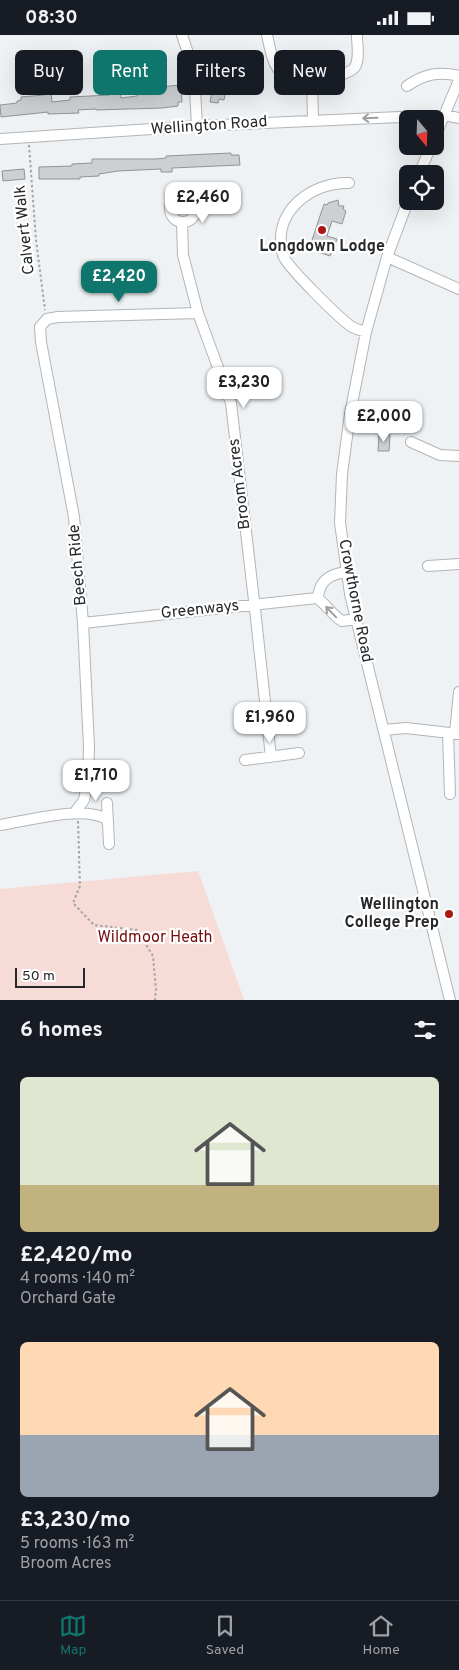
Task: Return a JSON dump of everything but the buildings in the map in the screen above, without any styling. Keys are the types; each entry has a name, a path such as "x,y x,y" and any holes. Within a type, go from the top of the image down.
{"street":[{"path":"182,35 194,71 197,126"},
{"path":"266,35 274,61"},
{"path":"345,75 355,67 358,57 356,36"},
{"path":"407,86 426,75 442,73 459,78 444,115 459,118"},
{"path":"313,95 314,120"},
{"name":"Wellington Road","path":"0,139 197,126 399,117"},
{"path":"349,183 334,182 306,194 288,211 280,235 283,257 294,270 337,316 352,327 366,332"},
{"name":"Crowthorne Road","path":"405,210 387,257 366,332 350,414 342,474 340,523 346,572 356,619 450,1000"},
{"name":"Broom Acres","path":"182,222 183,255 198,313 231,403 271,757"},
{"path":"387,257 459,289"},
{"path":"47,319 58,317 198,313"},
{"name":"Beech Ride","path":"47,319 40,327 40,334 74,517 83,623 89,747 88,779 84,800 75,812"},
{"path":"411,442 440,455 459,456"},
{"path":"428,566 459,564"},
{"path":"346,572 332,575 326,579 317,598 322,601 330,612 342,621 356,619"},
{"name":"Greenways","path":"83,623 317,598"},
{"path":"450,794 459,692"},
{"path":"384,730 406,728 454,733"},
{"path":"245,760 299,753"},
{"path":"84,800 90,813"},
{"path":"107,803 109,845"},
{"path":"0,825 75,812 90,813 108,820"}],"path":[{"name":"Calvert Walk","path":"28,138 36,239 47,319"},
{"path":"75,812 78,818 80,886 73,903 94,925 137,931 153,956 156,990 154,1000"}],"green space":[{"name":"Wildmoor Heath","path":"198,871 244,1000 0,1000 0,889"}],"place":[{"name":"Longdown Lodge","path":"322,230"},
{"name":"Wellington College Prep","path":"449,914"}]}
